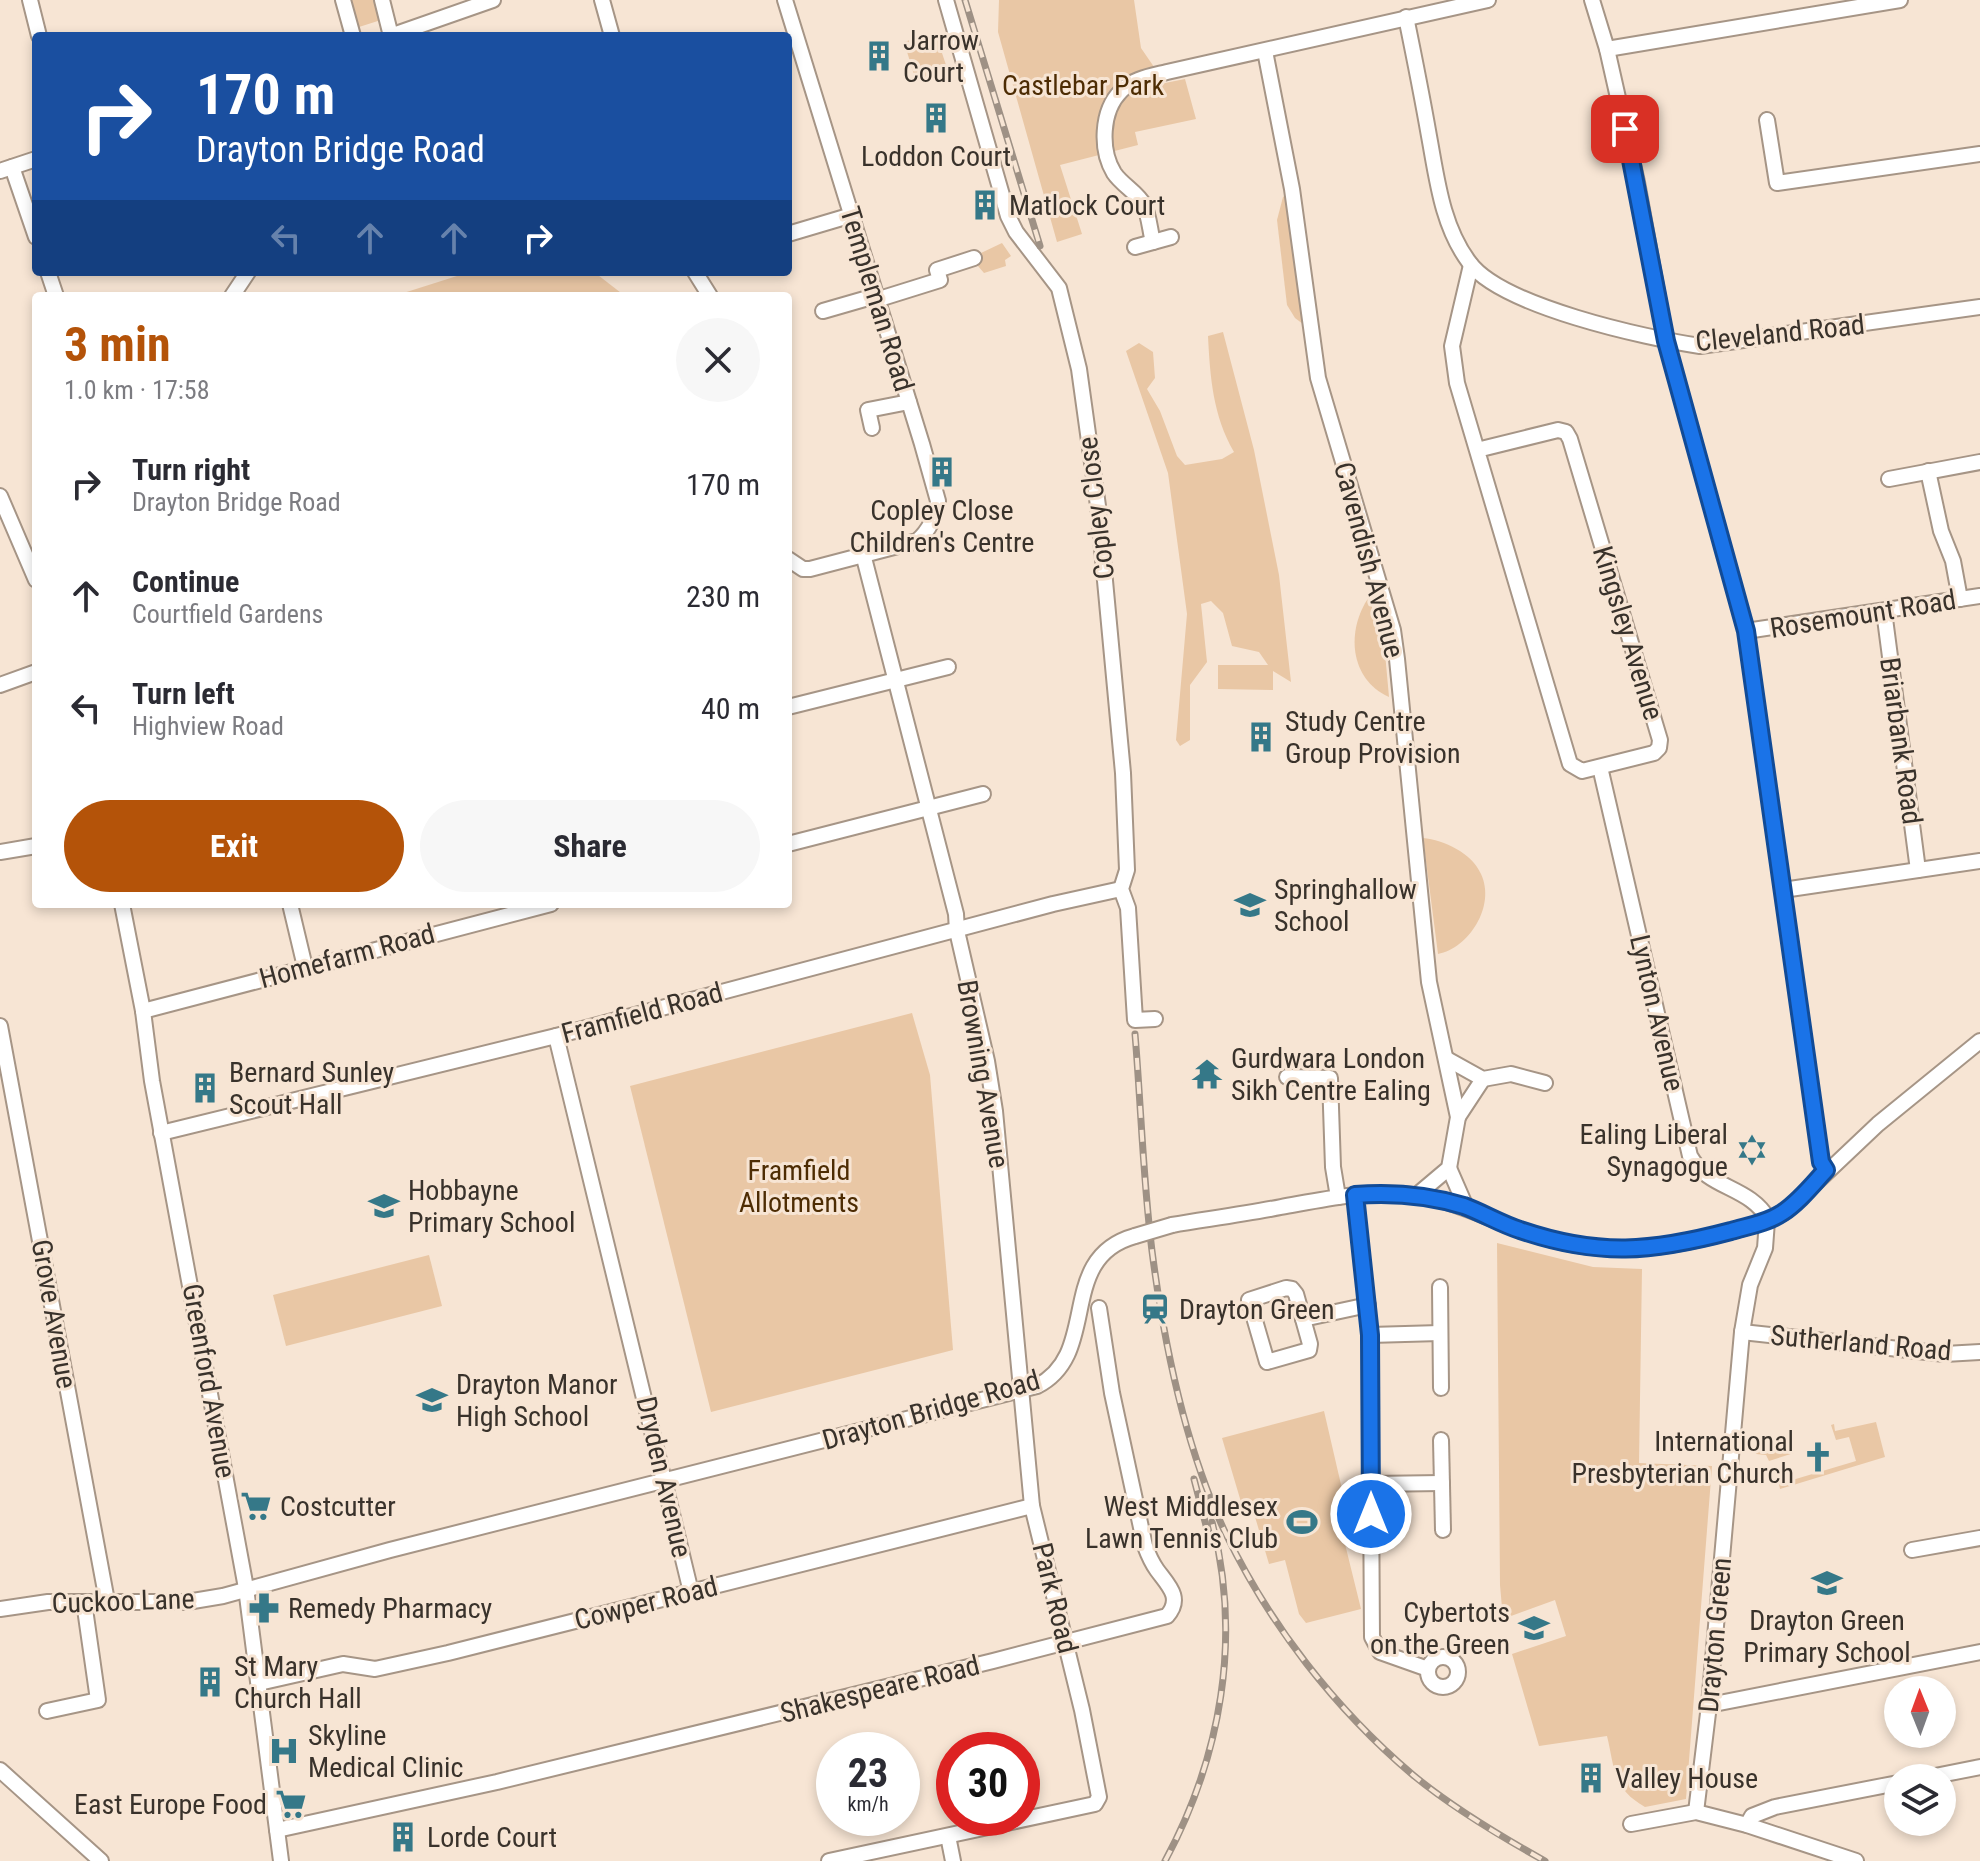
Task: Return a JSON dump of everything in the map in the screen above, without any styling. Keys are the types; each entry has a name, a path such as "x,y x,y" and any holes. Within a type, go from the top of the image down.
{"street":[{"path":"30,0 38,32"},
{"path":"343,0 352,32"},
{"path":"382,0 390,32"},
{"path":"602,0 611,32"},
{"name":"Templeman Road","path":"785,0 909,402 938,509 917,541 810,569 803,569 792,562"},
{"name":"Copley Close","path":"946,0 1008,216 1016,232 1059,288 1079,369 1098,506 1123,773 1127,870 1121,889 1128,908 1135,1020 1155,1019"},
{"path":"1153,242 1144,204 1121,182 1107,155 1105,123 1109,108 1121,91 1137,80 1488,0"},
{"path":"1592,0 1607,49 1637,182 1666,341 1746,631 1821,1162 1826,1170"},
{"path":"1607,49 1900,0"},
{"path":"402,32 487,1"},
{"name":"Cleveland Road","path":"1406,17 1438,186 1450,231 1471,265 1506,291 1560,313 1666,341 1700,346 1980,307"},
{"name":"Cavendish Avenue","path":"1265,51 1292,189 1318,378 1393,630 1429,982 1458,1117 1449,1168"},
{"path":"1767,120 1777,183 1980,154"},
{"path":"32,160 6,169 32,228"},
{"path":"792,233 852,215"},
{"path":"1135,247 1171,237"},
{"path":"823,311 940,280 937,270 974,258"},
{"path":"1471,265 1452,346 1457,383 1570,764 1582,771 1600,767"},
{"path":"872,428 868,410 909,402"},
{"name":"Kingsley Avenue","path":"1477,450 1558,430 1566,432 1570,439 1660,740 1659,748 1654,753 1600,767"},
{"path":"1889,479 1980,462"},
{"path":"1928,471 1941,531 1953,561 1960,599"},
{"path":"2,506 32,571"},
{"name":"Browning Avenue","path":"863,554 956,914 957,931 987,1061 995,1111 1020,1391"},
{"name":"Rosemount Road","path":"1746,631 1980,596"},
{"name":"Briarbank Road","path":"1884,611 1918,870"},
{"path":"792,706 948,667"},
{"path":"0,685 32,673"},
{"name":"Lynton Avenue","path":"1600,767 1690,1156 1703,1173 1760,1205 1768,1221"},
{"path":"792,843 983,794"},
{"path":"0,852 32,847"},
{"path":"1783,890 1980,861"},
{"name":"Framfield Road","path":"161,1133 556,1036 1049,905 1121,889"},
{"name":"Greenford Avenue","path":"123,908 143,1011 161,1133 246,1588 281,1861"},
{"path":"291,908 305,967"},
{"name":"Homefarm Road","path":"143,1011 535,908"},
{"name":"Grove Avenue","path":"0,1026 107,1601"},
{"name":"Dryden Avenue","path":"556,1036 691,1592"},
{"path":"1768,1221 1785,1212 1878,1124 1980,1041"},
{"path":"1447,1059 1483,1079 1511,1074 1545,1083"},
{"path":"1287,1077 1330,1078 1333,1167 1338,1197"},
{"path":"1458,1117 1483,1079"},
{"path":"1417,1195 1449,1168 1466,1207"},
{"name":"Drayton Bridge Road","path":"246,1588 1020,1391 1043,1382 1064,1364 1072,1345 1088,1276 1100,1257 1111,1247 1135,1236 1172,1225 1338,1197 1380,1193 1417,1195 1466,1207 1521,1231 1591,1248 1627,1251 1671,1245 1768,1221"},
{"path":"1355,1195 1370,1335 1371,1599 1374,1645 1380,1652 1428,1669"},
{"name":"Drayton Green","path":"1696,1812 1709,1705 1742,1332 1750,1285 1765,1248 1768,1221"},
{"path":"1440,1287 1441,1388"},
{"path":"1286,1288 1292,1289 1303,1319 1309,1350 1267,1362 1249,1300 1286,1288"},
{"path":"1303,1319 1368,1305"},
{"name":"Shakespeare Road","path":"277,1830 497,1782 1162,1618 1171,1612 1175,1601 1172,1588 1156,1569 1145,1546 1112,1393 1099,1308"},
{"name":"Sutherland Road","path":"1742,1332 1945,1354 1980,1352"},
{"path":"1370,1335 1440,1333"},
{"name":"Park Road","path":"1020,1391 1032,1506 1099,1797 1095,1804 1040,1816"},
{"path":"1441,1440 1443,1530"},
{"path":"1371,1484 1442,1483"},
{"name":"Cowper Road","path":"259,1683 343,1664 375,1669 390,1666 1032,1506"},
{"path":"1912,1550 1980,1538"},
{"name":"Cuckoo Lane","path":"0,1609 48,1602 187,1602 223,1596 246,1588"},
{"path":"47,1711 98,1700 84,1602"},
{"path":"1709,1705 1980,1652"},
{"path":"1956,1772 1980,1767"},
{"path":"0,1770 101,1861"},
{"path":"1747,1825 1752,1816 1775,1807 1884,1786"},
{"path":"1631,1824 1696,1812 1747,1825 1856,1861"},
{"path":"829,1861 948,1836 953,1861"},
{"path":"76,1861 88,1849"}],"green space":[{"path":"351,0 375,0 381,20 359,27"},
{"name":"Castlebar Park","path":"999,0 1134,0 1141,48 1165,83 1185,79 1196,119 1135,132 1138,145 1060,165 1082,234 1057,242 998,32"},
{"path":"935,32 948,71 916,81 904,42"},
{"path":"1286,195 1303,324 1287,305 1277,220"},
{"path":"1002,243 1011,256 1005,260 1006,266 984,273 978,266 981,253"},
{"path":"457,276 599,276 620,292 407,292"},
{"path":"1223,332 1254,450 1279,575 1291,682 1273,671 1273,690 1218,689 1218,665 1268,665 1259,652 1232,646 1223,613 1211,601 1201,604 1207,662 1190,685 1190,740 1180,746 1176,740 1187,614 1168,473 1126,351 1139,343 1153,352 1155,378 1147,389 1160,411 1177,456 1185,465 1222,459 1234,452 1217,410 1208,336"},
{"path":"1369,597 1385,653 1389,697 1366,678 1355,653 1357,624"},
{"path":"1423,838 1448,845 1464,854 1477,867 1485,886 1485,899 1477,924 1460,943 1438,954"},
{"name":"Framfield Allotments","path":"912,1013 930,1075 953,1350 711,1412 630,1086"},
{"path":"1497,1243 1593,1267 1642,1269 1639,1463 1712,1466 1686,1799 1645,1807 1634,1800 1617,1777 1607,1736 1539,1746 1512,1654 1566,1636 1555,1600 1503,1619 1500,1585"},
{"path":"429,1255 442,1306 286,1346 273,1295"},
{"name":"West Middlesex Lawn Tennis Club","path":"1324,1411 1354,1541 1345,1544 1361,1609 1306,1623 1299,1614 1285,1560 1269,1564 1250,1500 1241,1502 1222,1438"},
{"path":"1876,1422 1885,1457 1780,1489 1779,1484 1856,1461 1849,1437 1836,1440 1831,1425 1834,1424 1835,1431"},
{"path":"1789,1436 1794,1453 1769,1461 1766,1455 1756,1454 1754,1445"}],"railway":[{"path":"965,0 1040,246"},
{"path":"1135,1034 1149,1224 1163,1322 1187,1430 1225,1532 1283,1632 1357,1722 1428,1787 1477,1821 1545,1861"},
{"path":"1194,1479 1209,1537"},
{"path":"1165,1861 1200,1780 1221,1696 1225,1609 1212,1522"}],"place":[{"name":"Jarrow Court","path":"879,56"},
{"name":"Loddon Court","path":"936,118"},
{"name":"Matlock Court","path":"985,205"},
{"name":"Copley Close Children's Centre","path":"942,472"},
{"name":"Study Centre Group Provision","path":"1261,737"},
{"name":"Springhallow School","path":"1250,905"},
{"name":"Gurdwara London Sikh Centre Ealing","path":"1207,1074"},
{"name":"Bernard Sunley Scout Hall","path":"205,1088"},
{"name":"Ealing Liberal Synagogue","path":"1752,1150"},
{"name":"Hobbayne Primary School","path":"384,1206"},
{"name":"Drayton Green","path":"1155,1309"},
{"name":"Drayton Manor High School","path":"432,1400"},
{"name":"International Presbyterian Church","path":"1818,1457"},
{"name":"Costcutter","path":"256,1506"},
{"name":"West Middlesex Lawn Tennis Club","path":"1302,1522"},
{"name":"Drayton Green Primary School","path":"1827,1583"},
{"name":"Remedy Pharmacy","path":"264,1608"},
{"name":"Cybertots on the Green","path":"1534,1628"},
{"name":"St Mary Church Hall","path":"210,1682"},
{"name":"Skyline Medical Clinic","path":"284,1751"},
{"name":"Valley House","path":"1591,1778"},
{"name":"East Europe Food","path":"291,1804"},
{"name":"Lorde Court","path":"403,1837"}],"route":[{"path":"1371,1514 1370,1335 1355,1195 1380,1193 1429,1197 1466,1207 1521,1231 1591,1248 1627,1251 1671,1245 1767,1221 1785,1212 1826,1170 1821,1162 1746,631 1666,341 1625,129"}]}
